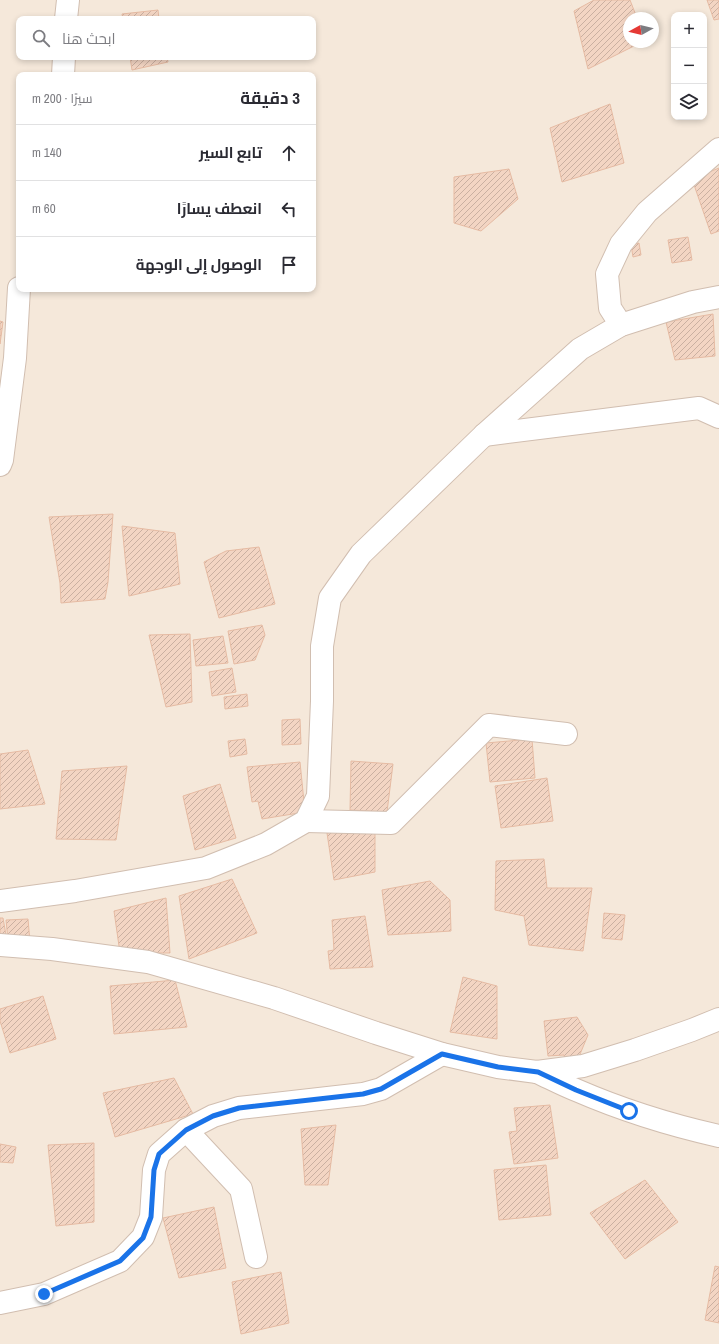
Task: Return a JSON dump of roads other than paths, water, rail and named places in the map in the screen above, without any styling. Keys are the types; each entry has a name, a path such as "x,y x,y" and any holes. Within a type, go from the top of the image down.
{"street":[{"path":"66,16 68,0"},
{"path":"63,72 64,60"},
{"path":"621,325 610,308 607,274 621,244 646,212 719,149"},
{"path":"0,465 2,460 15,358 19,292"},
{"path":"306,821 318,796 322,701 322,646 330,598 361,554 484,435 580,349 621,325 693,302 719,297"},
{"path":"484,435 700,408 719,417"},
{"path":"0,901 75,891 206,868 266,844 306,821 391,823 489,725 566,734"},
{"path":"0,944 52,949 148,962 274,998 442,1054 498,1067 538,1072 583,1066 642,1048 719,1019"},
{"path":"0,1303 44,1294 120,1261 143,1238 151,1217 154,1170 159,1154 186,1130 213,1116 239,1108 363,1094 381,1089 442,1054"},
{"path":"538,1072 576,1090 629,1111 689,1129 719,1136"},
{"path":"186,1130 241,1189 256,1257"}]}
